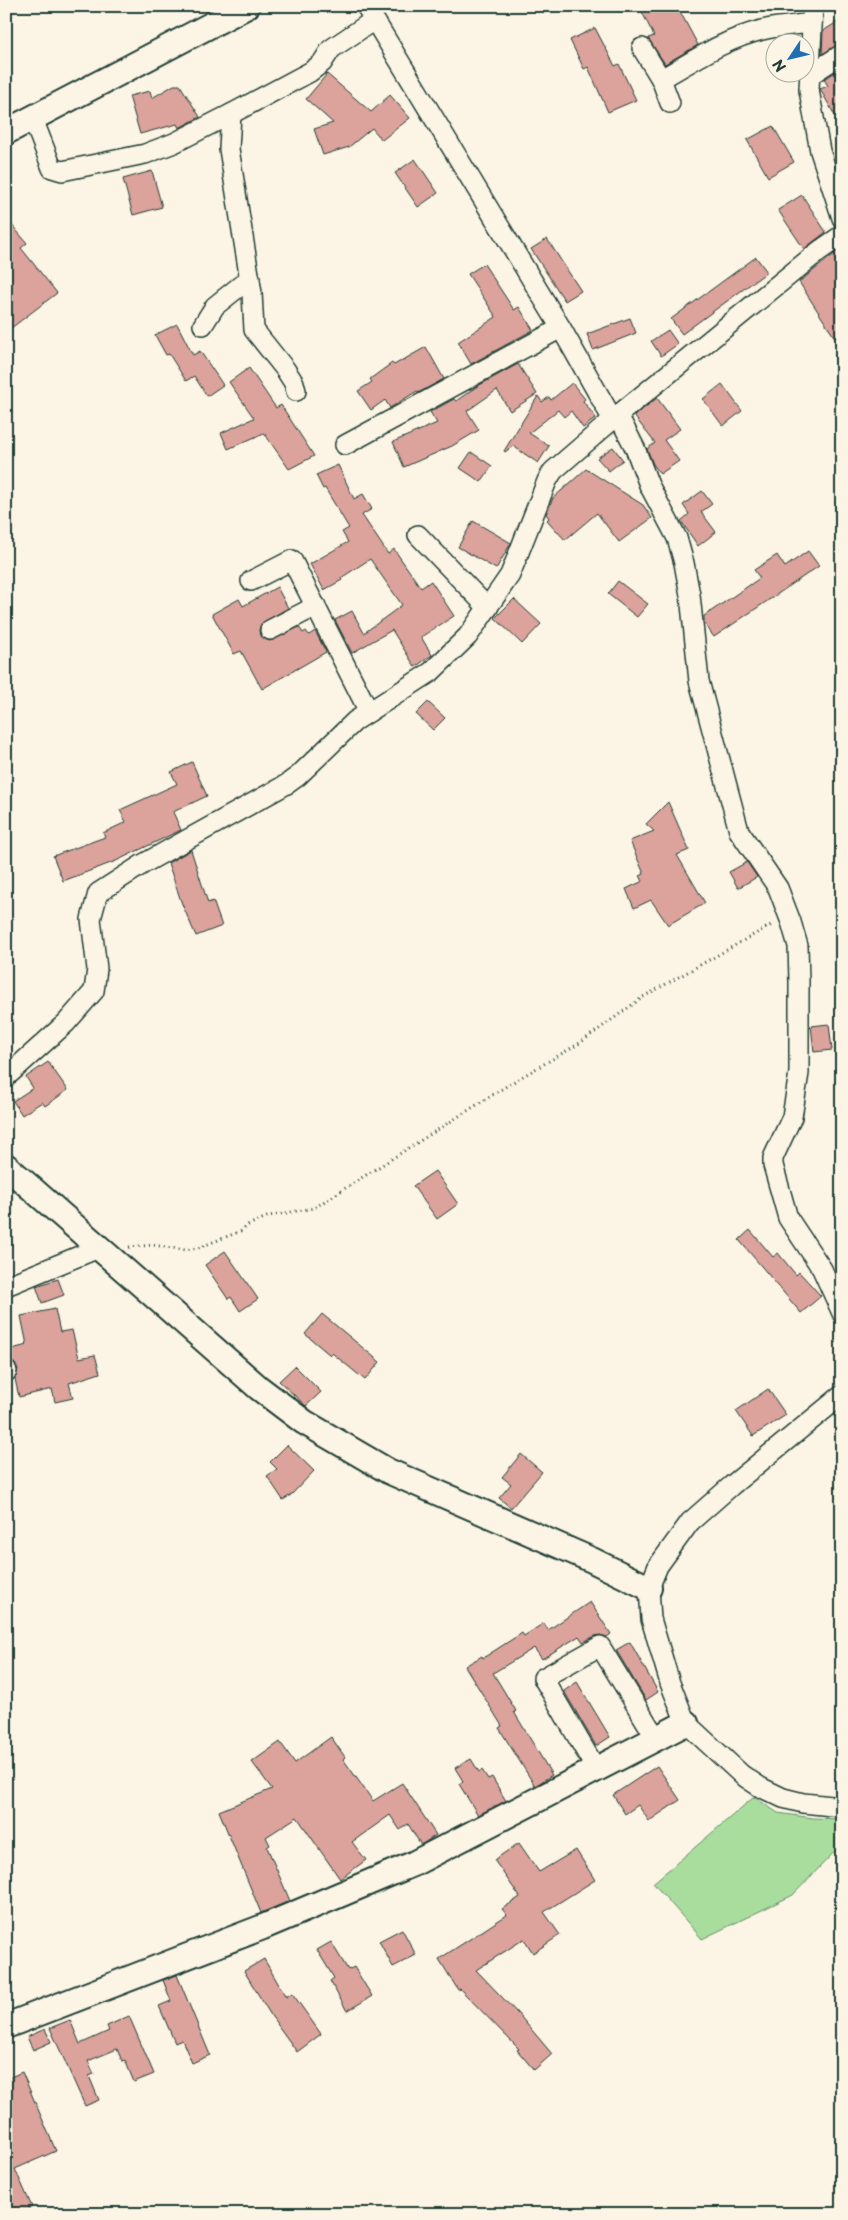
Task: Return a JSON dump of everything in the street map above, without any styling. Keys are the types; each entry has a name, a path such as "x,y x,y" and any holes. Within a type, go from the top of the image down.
{"street":[{"path":"6,132 247,6"},
{"path":"33,119 52,168 62,171 145,154 174,143 310,72 322,63 331,49 370,13 635,448 649,485 677,538 690,595 699,681 739,832 778,888 798,946 800,980 799,1073 792,1117 773,1158 773,1165 788,1218 822,1269 842,1314"},
{"path":"661,79 709,51 735,39 812,15 811,32"},
{"path":"642,48 661,79 670,103"},
{"path":"816,71 842,54"},
{"path":"810,82 809,90 816,134 835,175 842,218"},
{"path":"231,114 229,149 250,278 254,330 285,368 294,383 296,391"},
{"path":"6,1077 66,1023 94,991 97,969 91,919 98,893 144,864 287,784 298,776 355,721 431,672 443,662 468,636 510,575 547,481 553,471 819,251 841,238"},
{"path":"203,326 215,306 250,278"},
{"path":"345,444 561,328"},
{"path":"418,535 488,608"},
{"path":"251,581 292,560 369,712"},
{"path":"270,630 316,606"},
{"path":"6,1166 107,1252 259,1388 312,1426 388,1471 592,1560 649,1588"},
{"path":"6,1286 107,1252"},
{"path":"842,1395 690,1522 658,1566 649,1588 651,1619 670,1683 686,1722 742,1775 760,1787 783,1798 803,1803 842,1807"},
{"path":"596,1769 543,1678 600,1646 656,1738"},
{"path":"6,2026 263,1927 413,1864 686,1722"}],"path":[{"path":"107,1252 138,1245 153,1245 185,1250 198,1248 240,1231 248,1225 269,1216 314,1208 513,1082 580,1043 643,997 788,916"}],"green space":[{"path":"754,1797 778,1813 813,1818 842,1819 842,1844 793,1895 702,1939 653,1883"}],"building":[{"path":"639,6 677,6 698,45 665,64 648,38 654,36"},
{"path":"842,19 842,43 822,54 823,31"},
{"path":"595,28 615,66 619,64 636,100 608,112 588,67 584,69 570,40"},
{"path":"842,68 842,128 820,89 828,86 824,79"},
{"path":"327,74 371,112 390,95 410,118 382,140 372,128 349,147 323,155 314,129 333,123 306,99"},
{"path":"174,85 180,85 200,117 179,128 177,124 140,134 129,96 150,91 152,98"},
{"path":"773,126 794,162 768,177 747,140"},
{"path":"415,159 438,193 418,207 395,173"},
{"path":"152,171 162,207 133,215 123,179"},
{"path":"802,195 826,232 804,249 778,210"},
{"path":"6,218 27,243 21,248 57,293 6,332"},
{"path":"547,239 581,291 565,301 531,249"},
{"path":"838,251 842,257 842,349 799,282"},
{"path":"756,257 767,272 682,334 671,319"},
{"path":"484,264 514,310 519,307 533,330 471,364 458,342 496,317 468,274"},
{"path":"630,318 636,333 593,350 587,334"},
{"path":"177,324 193,355 200,351 223,385 207,396 194,376 186,381 169,354 166,355 155,335"},
{"path":"668,330 678,344 661,356 651,341"},
{"path":"426,347 444,379 418,393 417,391 390,408 385,400 371,410 358,391 372,382 370,379 392,363 394,365"},
{"path":"518,364 537,394 510,411 497,390 467,411 479,430 452,446 404,467 393,442 437,423 430,412 454,399 456,401 476,387"},
{"path":"249,368 276,408 281,405 314,456 289,469 264,433 228,449 221,433 254,418 229,382"},
{"path":"572,383 585,399 583,401 596,418 583,428 571,411 564,417 558,410 529,433 549,446 538,463 513,446 505,452 538,396 542,402 549,397 551,400"},
{"path":"722,384 742,411 723,426 703,399"},
{"path":"657,398 680,429 664,440 679,461 660,474 653,464 647,449 655,443 634,416"},
{"path":"613,447 623,460 609,471 597,458"},
{"path":"471,452 492,466 481,482 460,468"},
{"path":"338,465 354,499 363,494 372,509 362,515 388,554 394,549 421,588 431,581 454,616 421,637 432,655 415,667 392,630 352,653 335,620 352,611 364,633 402,605 370,559 341,578 342,580 324,590 310,564 348,542 342,532 349,528 316,475"},
{"path":"586,469 643,505 652,518 619,542 597,513 565,540 547,520 549,518 546,514 553,498"},
{"path":"702,491 712,504 701,512 716,532 698,546 681,521 689,514 683,505"},
{"path":"473,521 511,543 496,569 458,547"},
{"path":"808,551 819,566 714,637 704,623 704,616 760,578 754,570 777,555 785,567"},
{"path":"618,581 648,604 637,617 608,594"},
{"path":"277,587 288,608 261,624 260,636 270,641 299,627 303,633 306,631 309,635 315,631 326,652 262,689 241,651 234,654 212,614 239,599 243,606"},
{"path":"514,599 541,624 522,644 495,618"},
{"path":"428,702 445,718 433,730 416,714"},
{"path":"192,762 207,796 173,812 181,830 116,861 63,881 53,856 105,837 103,833 126,822 120,810 177,784 171,772"},
{"path":"668,802 689,850 677,855 705,903 668,925 651,900 634,908 626,889 643,881 640,876 644,874 630,841 654,831 646,824"},
{"path":"191,850 208,903 213,901 222,926 196,936 182,904 168,863"},
{"path":"747,862 757,877 738,888 729,872"},
{"path":"829,1024 832,1050 814,1052 811,1026"},
{"path":"48,1062 68,1090 45,1106 42,1102 22,1115 13,1101 33,1088 26,1077"},
{"path":"435,1171 458,1204 437,1219 413,1186"},
{"path":"750,1230 773,1257 778,1253 796,1275 799,1272 821,1296 801,1313 739,1240"},
{"path":"225,1251 258,1299 240,1311 231,1297 228,1299 205,1265"},
{"path":"58,1279 64,1295 42,1303 36,1286"},
{"path":"55,1309 60,1332 72,1330 79,1358 95,1355 100,1373 69,1383 73,1398 55,1402 52,1389 19,1397 15,1379 18,1369 10,1360 8,1350 27,1345 21,1316"},
{"path":"322,1314 380,1362 365,1380 305,1334"},
{"path":"295,1366 321,1392 306,1406 279,1381"},
{"path":"768,1389 786,1415 753,1436 736,1411"},
{"path":"287,1445 314,1471 291,1495 283,1500 267,1476 277,1469 270,1462"},
{"path":"521,1454 542,1472 511,1508 499,1498 511,1484 502,1477"},
{"path":"590,1602 611,1634 607,1637 595,1636 583,1642 579,1636 542,1659 534,1648 493,1673 552,1775 535,1786 499,1728 502,1726 465,1666 482,1656 483,1658 522,1633 524,1636 544,1623 548,1630"},
{"path":"630,1642 658,1692 646,1700 616,1650"},
{"path":"577,1682 610,1737 596,1746 564,1691"},
{"path":"331,1737 345,1757 343,1759 373,1801 402,1783 436,1835 421,1845 408,1824 400,1830 390,1815 352,1842 366,1860 340,1879 297,1817 266,1837 270,1845 267,1847 290,1901 261,1913 219,1811 272,1789 252,1762 280,1742 295,1763"},
{"path":"471,1759 479,1772 482,1770 488,1779 492,1777 506,1801 478,1815 459,1784 463,1781 455,1768"},
{"path":"657,1766 680,1800 649,1821 638,1805 625,1814 613,1795"},
{"path":"519,1843 539,1872 576,1850 595,1880 544,1912 560,1935 533,1953 524,1939 476,1970 520,2016 552,2054 534,2070 517,2050 519,2049 460,1989 458,1990 439,1959 507,1915 502,1909 520,1897 494,1860"},
{"path":"402,1929 416,1955 393,1967 379,1941"},
{"path":"331,1942 348,1970 354,1967 372,1996 347,2011 330,1981 334,1978 317,1950"},
{"path":"264,1959 286,1997 292,1993 321,2034 297,2052 272,2017 244,1971"},
{"path":"177,1975 210,2055 192,2063 182,2040 175,2043 159,2006 171,2001 163,1980"},
{"path":"129,2016 154,2074 134,2082 125,2060 122,2061 117,2049 88,2061 94,2074 89,2076 99,2100 85,2106 50,2028 70,2020 80,2044 109,2031 107,2026"},
{"path":"45,2029 51,2042 33,2050 27,2037"},
{"path":"22,2072 56,2151 15,2169 32,2207 29,2208 32,2214 6,2214 6,2079"}]}
